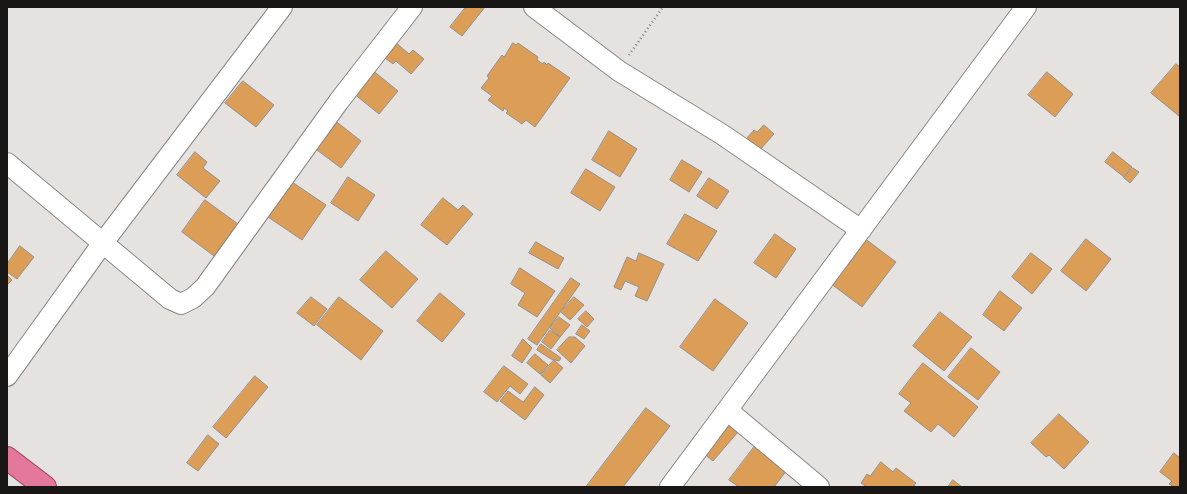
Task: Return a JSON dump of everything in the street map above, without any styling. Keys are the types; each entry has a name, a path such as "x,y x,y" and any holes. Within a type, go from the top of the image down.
{"highway":[{"path":"7,458 45,487"}],"street":[{"path":"7,376 102,244 282,7"},
{"path":"7,163 102,244 170,299 181,304 193,298 205,288 339,101 412,7"},
{"path":"534,7 619,71 723,135 861,230"},
{"path":"670,487 1026,7"},
{"path":"727,410 819,487"}],"path":[{"path":"619,71 663,7"}],"building":[{"path":"466,7 485,7 462,36 450,27"},
{"path":"394,41 409,54 413,50 424,59 411,74 396,61 393,64 381,55"},
{"path":"513,43 516,45 518,43 538,57 537,60 543,64 544,62 547,65 548,63 570,78 535,127 526,120 522,124 506,113 508,111 504,108 503,111 488,100 492,96 481,88 489,78 487,76 502,55 504,57"},
{"path":"1176,64 1180,67 1179,116 1151,93"},
{"path":"372,70 398,91 379,114 353,93"},
{"path":"1047,72 1073,94 1055,117 1028,95"},
{"path":"243,81 274,105 256,127 225,103"},
{"path":"334,120 361,141 341,168 313,147"},
{"path":"764,125 774,134 759,151 746,139 754,130 757,132"},
{"path":"609,131 637,149 620,177 592,160"},
{"path":"195,152 207,162 203,168 220,181 206,198 177,175"},
{"path":"1113,152 1132,167 1124,177 1105,162"},
{"path":"682,160 702,172 689,192 670,180"},
{"path":"1133,168 1139,172 1130,183 1124,178"},
{"path":"586,169 615,187 600,211 571,193"},
{"path":"348,177 375,195 358,221 331,203"},
{"path":"709,178 729,191 717,209 697,196"},
{"path":"292,182 326,205 302,240 268,217"},
{"path":"443,198 458,210 463,205 473,214 447,245 421,225"},
{"path":"205,200 238,224 214,256 182,232"},
{"path":"685,214 717,231 698,261 667,244"},
{"path":"775,234 796,249 776,278 754,263"},
{"path":"864,238 896,262 862,307 830,283 839,271 841,273 845,268 841,264 847,257 852,260 856,255 853,252"},
{"path":"1086,239 1111,259 1086,291 1061,271"},
{"path":"536,242 564,258 558,269 529,253"},
{"path":"20,246 34,257 17,279 7,272 7,264"},
{"path":"386,251 418,279 392,308 360,280"},
{"path":"639,253 664,264 647,301 635,296 639,287 625,281 621,290 614,287 627,257 636,261"},
{"path":"1031,253 1052,269 1032,294 1012,277"},
{"path":"520,268 555,291 537,317 518,305 525,293 511,284"},
{"path":"7,275 12,280 7,285"},
{"path":"571,278 580,284 537,345 528,339"},
{"path":"1000,291 1022,308 1004,331 983,315"},
{"path":"440,293 465,314 442,342 417,321"},
{"path":"311,297 327,309 314,326 297,313"},
{"path":"339,297 383,331 361,360 317,325"},
{"path":"574,297 584,305 570,320 561,312"},
{"path":"715,299 748,323 713,371 680,347"},
{"path":"586,311 594,319 587,327 578,319"},
{"path":"940,312 972,337 944,371 913,346"},
{"path":"559,317 570,325 560,337 550,328"},
{"path":"582,325 590,331 584,339 576,334"},
{"path":"550,330 560,337 551,349 542,342"},
{"path":"569,337 575,337 585,346 571,363 557,350"},
{"path":"523,339 532,348 522,363 512,356"},
{"path":"541,344 561,358 559,361 551,359 537,350"},
{"path":"971,348 1000,372 978,400 948,377"},
{"path":"535,354 548,365 540,374 527,363"},
{"path":"554,360 563,368 550,383 541,375"},
{"path":"923,363 978,407 954,437 938,424 931,432 904,411 911,403 899,394"},
{"path":"504,366 528,384 520,394 510,386 497,402 484,392"},
{"path":"255,376 268,387 226,438 213,427"},
{"path":"535,387 544,395 525,420 500,401 508,391 523,402"},
{"path":"646,408 670,426 623,487 586,487"},
{"path":"1059,414 1089,442 1064,469 1049,455 1046,457 1031,443"},
{"path":"722,419 738,432 713,461 697,448"},
{"path":"208,435 219,444 198,471 187,463"},
{"path":"755,446 787,470 774,487 739,487 729,480"},
{"path":"1174,453 1180,458 1180,487 1174,487 1169,484 1172,481 1160,472"},
{"path":"881,462 893,472 896,468 916,483 913,487 867,487 861,483 867,474 870,476"},
{"path":"953,480 962,487 948,487"}]}
